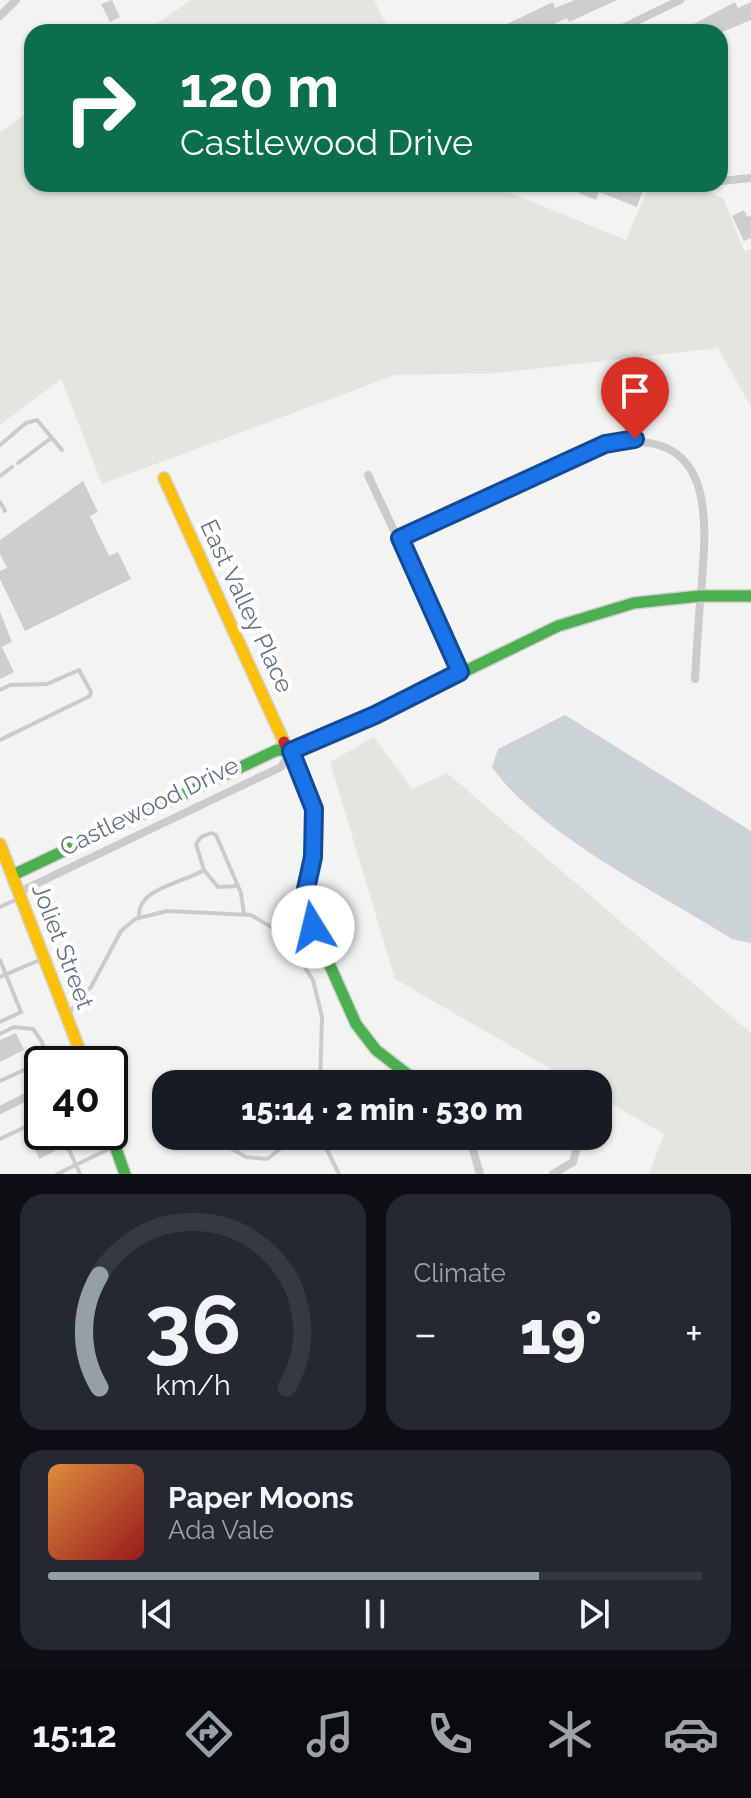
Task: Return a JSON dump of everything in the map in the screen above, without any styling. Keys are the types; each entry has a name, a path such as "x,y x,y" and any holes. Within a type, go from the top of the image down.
{"street":[{"path":"2,9 16,0"},
{"path":"630,24 680,0"},
{"path":"728,180 751,178"},
{"path":"400,538 605,444 635,439 663,444 686,459 702,490 706,518 695,679"},
{"path":"368,475 460,672"},
{"name":"East Valley Place","path":"164,478 291,751 314,809 313,857 306,889 313,927 356,1024 376,1050 402,1070"},
{"name":"Castlewood Drive","path":"13,875 277,750 291,751 375,715 558,626 634,603 700,596 751,596"},
{"name":"Castlewood Drive","path":"20,895 281,767 291,751"},
{"name":"Joliet Street","path":"0,844 78,1046"},
{"path":"0,1110 24,1098"},
{"path":"116,1150 125,1174"},
{"path":"473,1150 480,1174"},
{"path":"553,1174 573,1162 576,1150"}],"lane":[{"path":"0,445 26,423 37,420 62,450"},
{"path":"18,463 52,438"},
{"path":"0,476 12,467"},
{"path":"0,502 5,511"},
{"path":"0,690 10,685 47,684 79,670 91,692 90,696 0,740"},
{"path":"238,886 213,884 204,870 197,839 211,833 216,835 238,886 245,906 244,914"},
{"path":"139,918 138,908 144,899 204,870"},
{"path":"0,907 20,895"},
{"path":"66,1016 91,987 121,931 139,918 167,911 244,914 283,934 313,980 322,1017 320,1070"},
{"path":"0,977 44,958"},
{"path":"0,960 21,1012 0,1022"},
{"path":"0,1034 14,1027 33,1029 42,1042 46,1060 0,1081"},
{"path":"1,1137 24,1127"},
{"path":"69,1150 80,1174"},
{"path":"57,1174 107,1150"},
{"path":"234,1150 246,1157 267,1159 279,1150"},
{"path":"327,1150 339,1174"}],"shaded area":[{"path":"191,0 374,0 386,24 156,24"},
{"path":"24,115 24,192 509,192 626,240 647,192 708,192 723,198 744,251 751,249 751,407 718,348 497,373 395,375 102,484 61,379 0,425 0,132"},
{"path":"565,715 751,831 751,943 732,939 570,839 513,792 492,767 498,749"},
{"path":"374,737 412,789 447,773 751,1033 751,1174 649,1174 664,1134 612,1104 612,1070 553,1070 395,979 330,762"}],"building":[{"path":"112,0 120,17 110,22 101,4"},
{"path":"575,0 617,0 569,22 567,18 554,24 507,24 553,2 555,8"},
{"path":"735,2 738,8 751,2 751,20 728,30 728,24 694,24"},
{"path":"579,192 599,192 596,200"},
{"path":"599,192 642,192 637,207"},
{"path":"744,210 747,217 751,215 751,238 744,241 732,216"},
{"path":"83,481 98,512 90,516 109,556 118,552 131,579 25,631 0,579 0,571 7,568 0,554 0,540"},
{"path":"0,612 12,642 2,647 14,672 0,679"},
{"path":"16,1033 24,1050 0,1062 0,1040"},
{"path":"36,1150 54,1150 55,1151 39,1159"}],"traffic: fast":[{"path":"13,875 277,750 291,751 375,715 558,626 634,603 700,596 751,596"},
{"path":"327,959 356,1024 376,1050 402,1070"},
{"path":"116,1150 125,1174"}],"traffic: slow":[{"path":"164,478 284,742"},
{"path":"0,844 78,1046"}],"traffic: jam":[{"path":"284,742 314,809 313,857 306,889 313,927 327,959"}],"route":[{"path":"313,927 306,889 313,857 314,809 291,751 375,715 460,672 400,538 605,444 635,439"}]}
